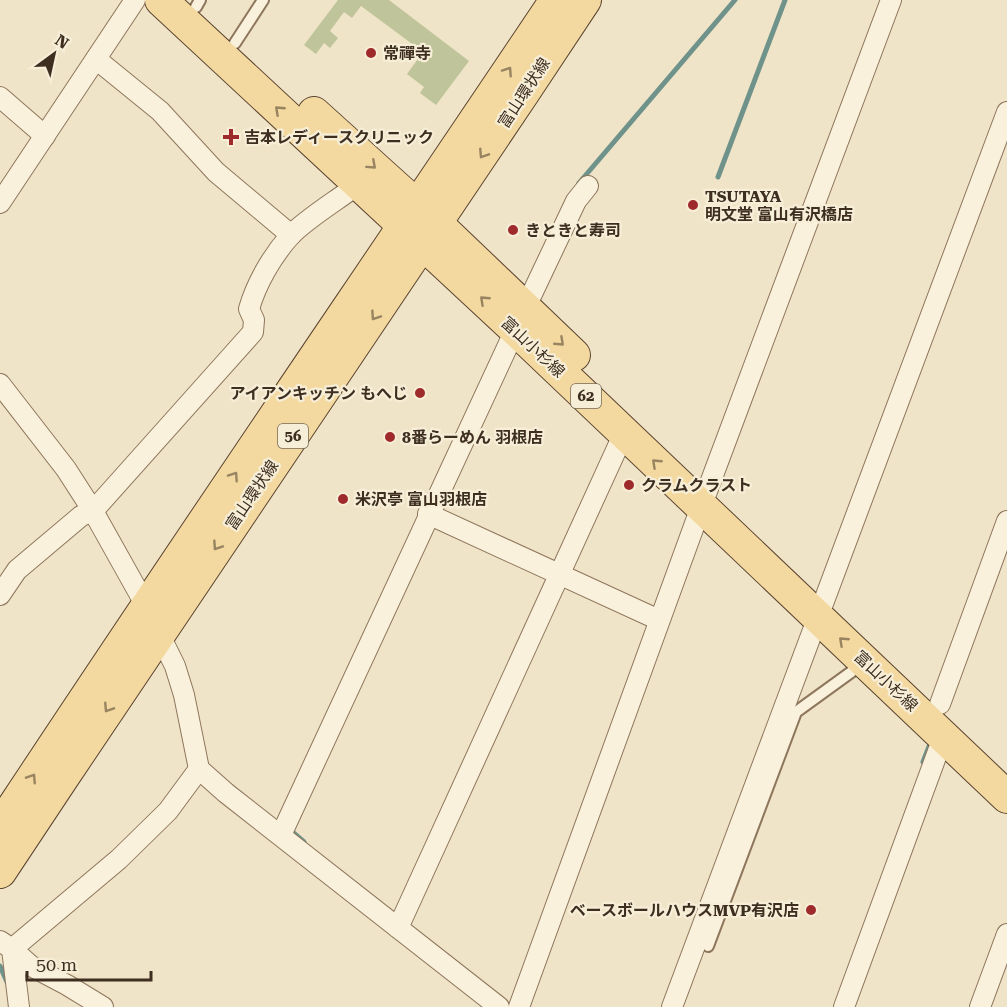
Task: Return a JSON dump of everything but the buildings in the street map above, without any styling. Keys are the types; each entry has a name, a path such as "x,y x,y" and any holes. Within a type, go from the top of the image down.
{"main road":[{"name":"富山小杉線","path":"161,0 357,182 421,225"},
{"name":"富山環状線","path":"421,225 556,0"},
{"name":"富山環状線","path":"0,827 152,620 421,225 585,0"},
{"name":"富山小杉線","path":"195,2 421,225 823,607 944,735 1007,797"},
{"name":"富山小杉線","path":"521,319 624,433 706,495"},
{"name":"富山小杉線","path":"823,607 940,704 1007,768"},
{"name":"富山環状線","path":"0,872 152,620"}],"street":[{"path":"0,203 135,0"},
{"path":"519,1007 659,620 891,0"},
{"path":"96,59 160,111 216,171 291,235"},
{"path":"0,97 45,136"},
{"path":"672,1007 780,738 823,607 1007,112"},
{"path":"0,595 17,570 81,516 93,511 253,332 254,320 249,309 251,299 271,261 291,235 357,182"},
{"path":"281,835 428,514 576,201 588,186"},
{"path":"0,384 66,469 93,511 152,620 175,666 184,695 199,769 226,793 499,1007"},
{"path":"398,928 624,433"},
{"path":"428,514 659,620"},
{"path":"940,704 1007,520"},
{"path":"844,1007 944,735"},
{"path":"6,945 119,859 168,811 199,769"},
{"path":"980,1007 1007,934"},
{"path":"6,945 19,1007"},
{"path":"6,945 31,966 103,1007"}],"lane":[{"path":"235,43 263,0"},
{"path":"708,946 780,738 796,712 854,670"}],"green space":[{"path":"338,0 389,0 469,61 436,105 420,93 424,87 407,74 423,52 361,6 352,18 344,12 330,31 338,38 330,48 324,43 316,54 304,45"}],"waterway":[{"path":"579,183 735,0"},
{"path":"718,177 785,0"},
{"path":"923,762 930,744"},
{"path":"289,829 304,842"},
{"path":"0,966 7,982"}],"place":[{"name":"常禪寺","path":"371,53"},
{"name":"吉本レディースクリニック","path":"231,137"},
{"name":"TSUTAYA 明文堂 富山有沢橋店","path":"693,205"},
{"name":"きときと寿司","path":"513,230"},
{"name":"アイアンキッチン もへじ","path":"420,393"},
{"name":"8番らーめん 羽根店","path":"390,437"},
{"name":"クラムクラスト","path":"629,485"},
{"name":"米沢亭 富山羽根店","path":"343,499"},
{"name":"ベースボールハウスMVP有沢店","path":"811,910"}]}
